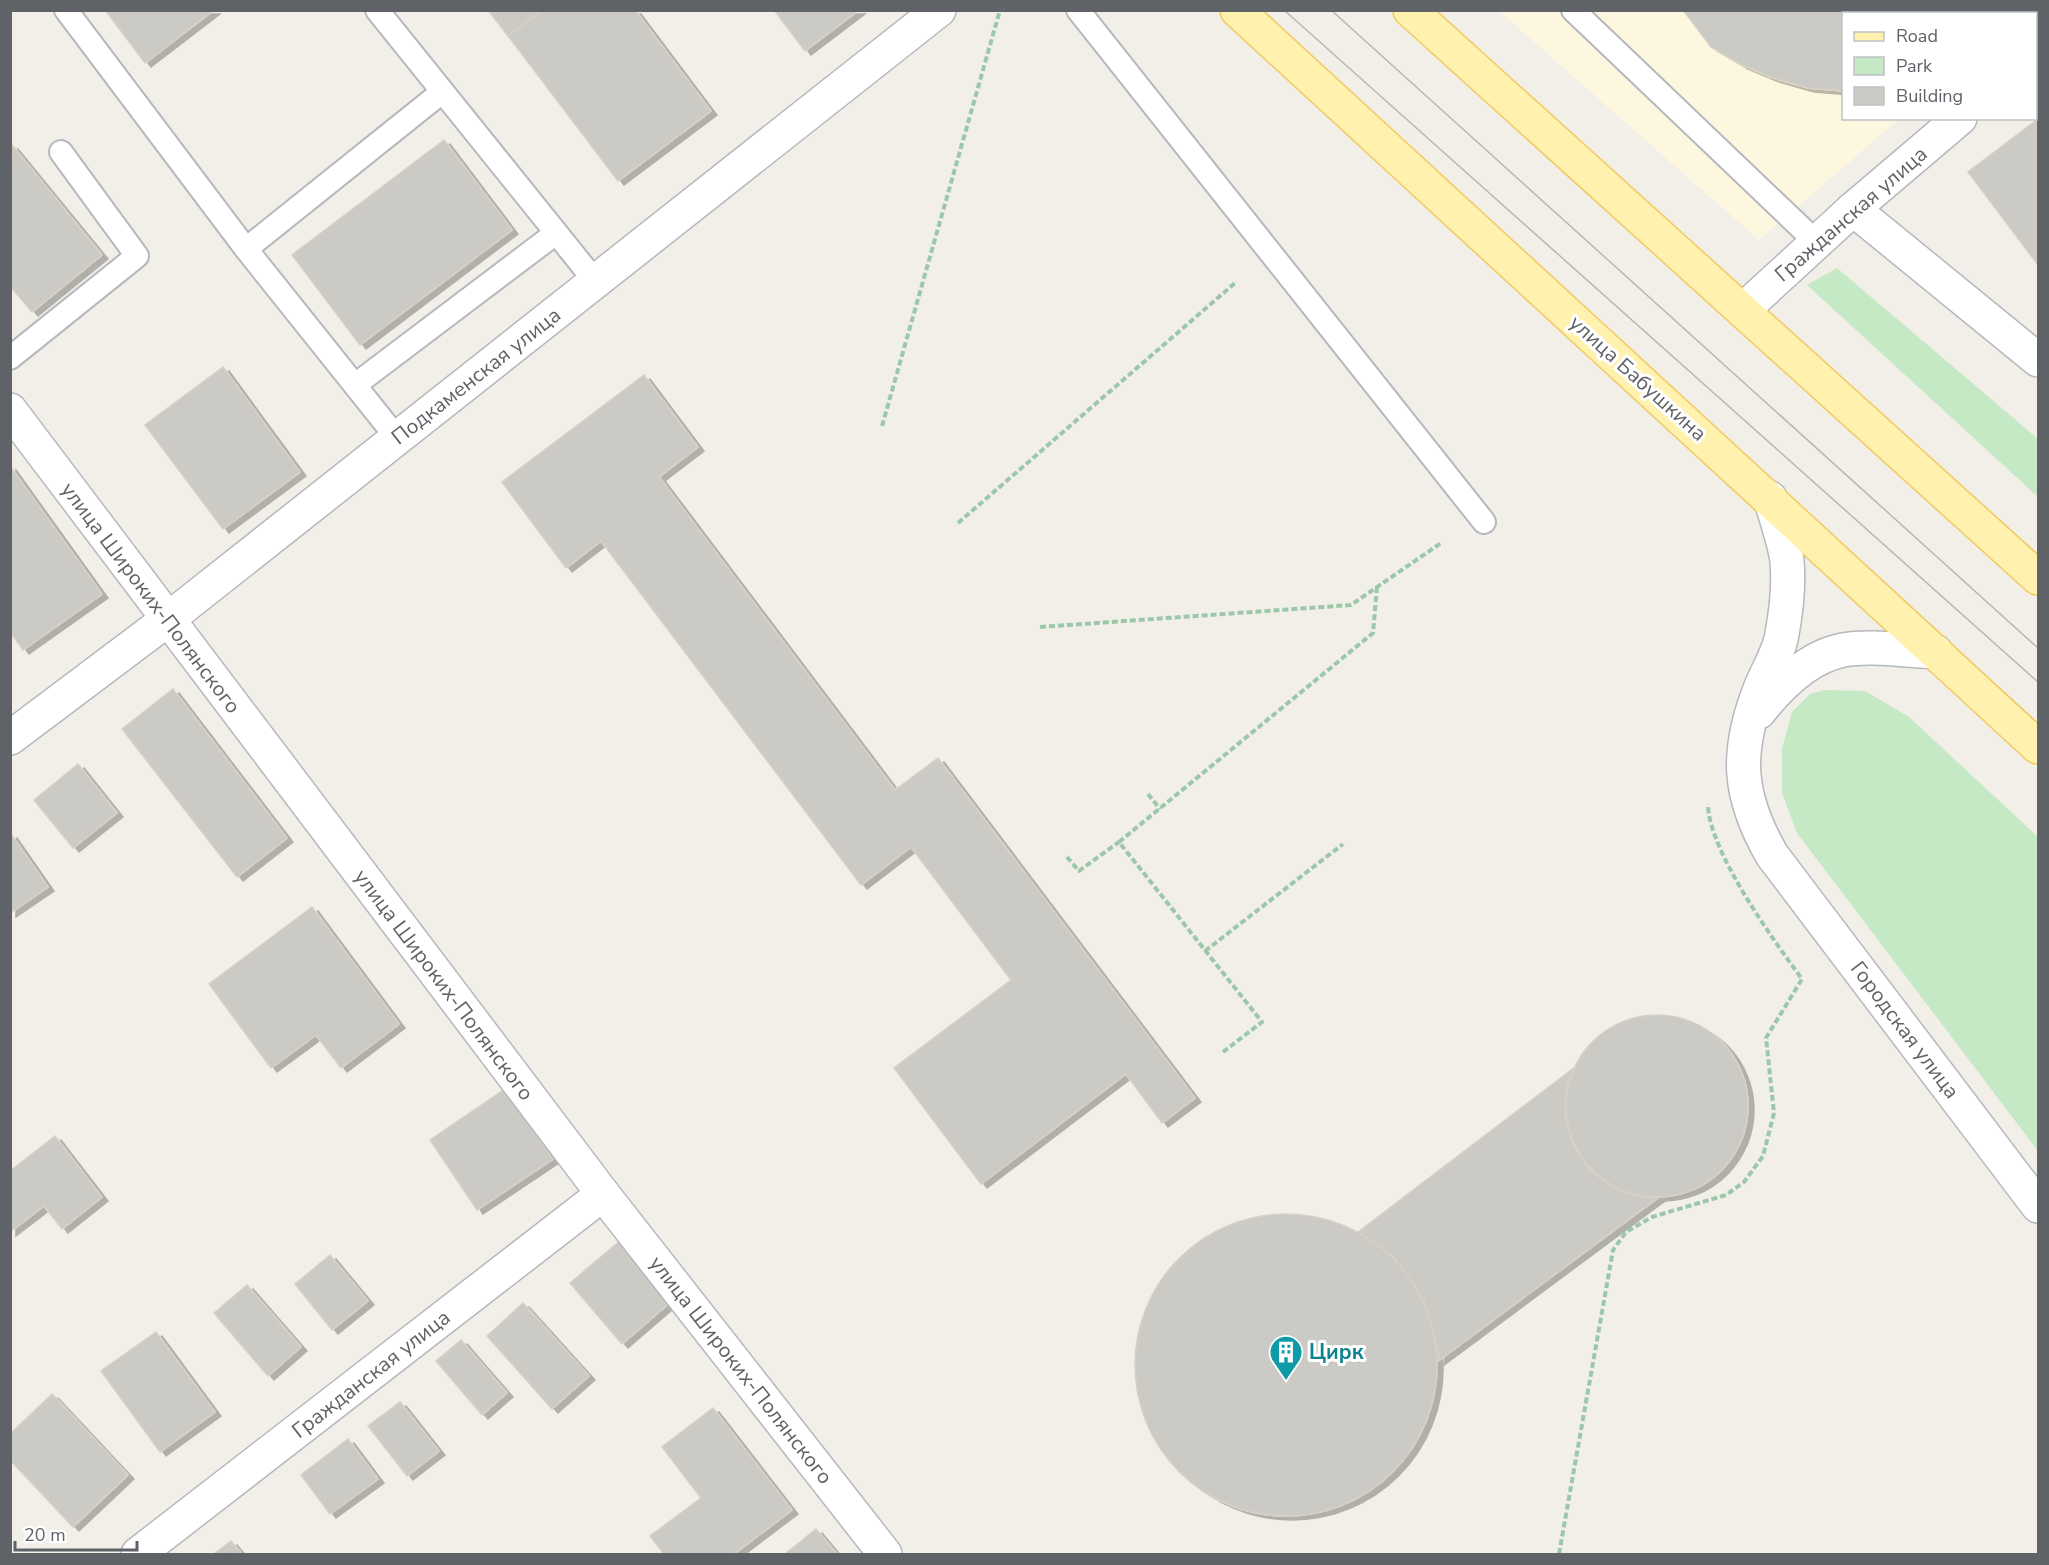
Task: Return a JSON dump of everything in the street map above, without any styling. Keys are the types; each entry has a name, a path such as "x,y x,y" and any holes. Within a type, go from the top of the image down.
{"main road":[{"name":"улица Бабушкина","path":"1237,10 2038,747"},
{"path":"1410,10 2038,578"}],"street":[{"name":"Подкаменская улица","path":"10,738 167,620 939,10"},
{"name":"Гражданская улица","path":"1743,310 1853,209 1958,120"},
{"path":"1853,209 2038,360"},
{"name":"улица Широких-Полянского","path":"10,411 603,1194 885,1554"},
{"name":"Городская улица","path":"1770,498 1786,561 1782,636 1746,727 1743,772 1747,803 1756,829 1772,855 2038,1206"},
{"path":"1746,727 1778,687 1813,662 1843,650 1936,652"},
{"name":"Гражданская улица","path":"138,1554 603,1194"}],"lane":[{"path":"66,10 246,249 397,438"},
{"path":"377,10 595,281"},
{"path":"1078,10 1484,522"},
{"path":"1573,10 1816,242"},
{"path":"246,249 442,92"},
{"path":"10,358 137,256 60,152"},
{"path":"355,386 556,233"}],"path":[{"path":"882,426 1000,10"},
{"path":"958,523 1235,284"},
{"path":"1040,627 1351,605 1441,543"},
{"path":"1067,857 1079,871 1119,842 1373,633 1377,587"},
{"path":"1148,794 1160,809"},
{"path":"1559,1554 1613,1250 1626,1232 1652,1217 1725,1196 1744,1182 1763,1156 1774,1113 1766,1038 1802,979 1768,934 1718,845 1708,810 1708,800"},
{"path":"1119,842 1262,1022 1223,1052"},
{"path":"1205,951 1343,844"}],"shaded area":[{"path":"1499,11 2024,11 1842,12 1842,120 1898,120 1759,240"}],"green space":[{"path":"1837,268 2038,439 2038,497 1807,285"},
{"path":"1824,690 1865,691 1909,717 2038,837 2038,1151 1797,833 1782,793 1782,749 1792,712 1810,694"}],"building":[{"path":"105,10 214,10 145,63"},
{"path":"488,10 542,10 508,36"},
{"path":"542,10 635,10 711,111 618,181 508,36"},
{"path":"774,10 859,10 805,51"},
{"path":"1683,10 1897,10 1895,12 1842,12 1842,91 1808,88 1773,78 1742,65 1711,47"},
{"path":"1900,10 1983,10 1981,12 1902,12"},
{"path":"2038,119 2038,265 1968,172"},
{"path":"444,140 512,230 360,345 292,255"},
{"path":"12,145 102,255 32,312 10,286"},
{"path":"223,367 300,472 223,529 145,425"},
{"path":"644,375 698,447 659,477 895,790 938,758 1195,1098 1162,1123 1126,1074 981,1184 894,1068 1011,980 911,847 861,885 601,541 566,568 502,482"},
{"path":"10,466 102,594 23,650 10,632"},
{"path":"173,689 287,838 237,877 122,729"},
{"path":"78,764 117,813 73,848 34,800"},
{"path":"10,835 48,887 10,913"},
{"path":"312,907 399,1024 341,1068 316,1035 271,1068 209,984"},
{"path":"1657,1015 1675,1016 1692,1022 1708,1030 1722,1041 1733,1055 1741,1071 1747,1088 1747,1124 1741,1141 1733,1157 1722,1171 1708,1182 1692,1190 1675,1196 1657,1197 1639,1196 1622,1190 1606,1182 1592,1171 1581,1157 1573,1141 1567,1124 1566,1106 1567,1088 1573,1071 1581,1055 1592,1041 1606,1030 1622,1022 1639,1016"},
{"path":"1575,1067 1567,1084 1565,1114 1572,1143 1588,1168 1611,1187 1639,1197 1659,1197 1438,1361 1439,1353 1424,1300 1394,1257 1358,1232"},
{"path":"505,1089 553,1159 477,1210 430,1140"},
{"path":"55,1136 102,1197 62,1229 44,1206 10,1232 10,1171"},
{"name":"Цирк","path":"1286,1214 1315,1217 1344,1226 1370,1240 1392,1259 1411,1281 1425,1307 1434,1336 1437,1365 1434,1394 1425,1423 1411,1449 1392,1471 1370,1490 1344,1504 1315,1513 1286,1516 1257,1513 1228,1504 1202,1490 1180,1471 1161,1449 1147,1423 1138,1394 1135,1365 1138,1336 1147,1307 1161,1281 1180,1259 1202,1240 1228,1226 1257,1217"},
{"path":"622,1239 673,1300 622,1344 570,1283"},
{"path":"330,1255 368,1301 332,1330 295,1284"},
{"path":"247,1285 301,1347 268,1376 214,1313"},
{"path":"523,1303 589,1376 552,1409 487,1336"},
{"path":"156,1332 215,1412 160,1452 101,1371"},
{"path":"461,1340 507,1393 482,1415 436,1361"},
{"path":"52,1394 128,1475 73,1527 10,1460 10,1434"},
{"path":"400,1402 439,1451 407,1476 368,1426"},
{"path":"713,1408 792,1510 734,1554 664,1554 650,1536 701,1498 662,1447"},
{"path":"348,1439 378,1479 330,1514 301,1475"},
{"path":"816,1529 837,1554 785,1554"},
{"path":"231,1541 242,1554 214,1554"}],"tram line":[{"path":"1284,10 2038,682"},
{"path":"1331,10 2038,648"}],"place":[{"name":"Цирк","path":"1286,1381"}]}
